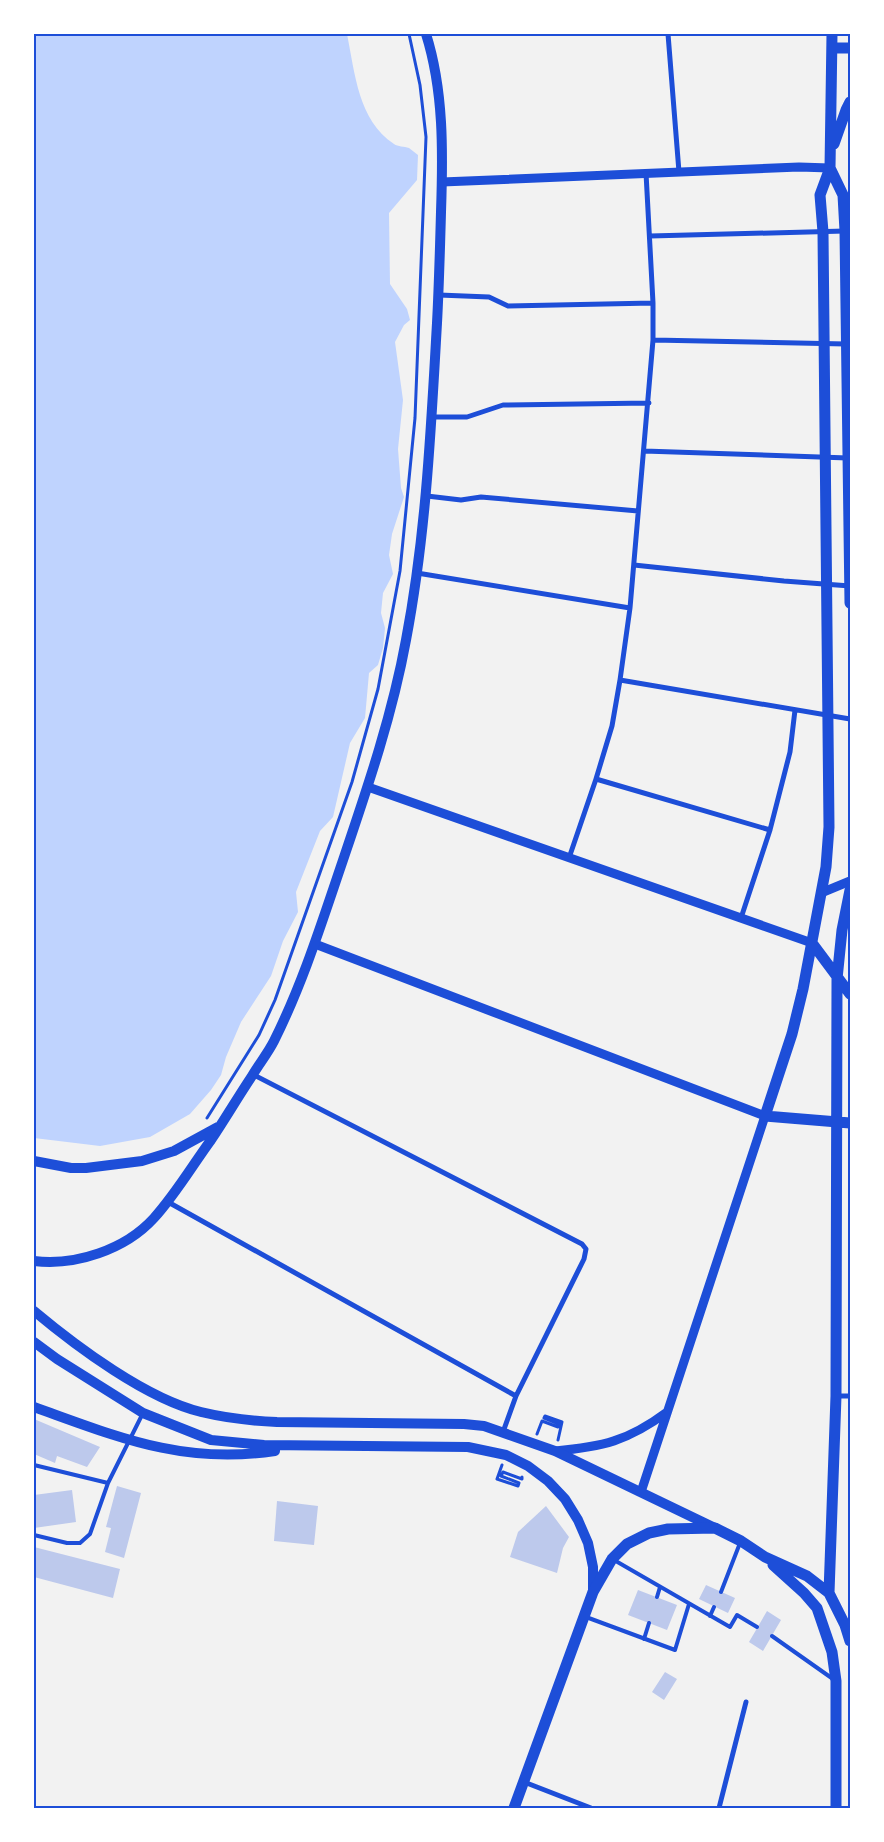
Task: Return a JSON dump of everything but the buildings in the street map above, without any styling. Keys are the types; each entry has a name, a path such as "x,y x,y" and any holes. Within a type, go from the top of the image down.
{"main road":[{"path":"34,1261 66,1261 90,1256 113,1247 134,1235 151,1221 168,1202 221,1125 272,1045 315,944 368,788 399,675 417,573 427,496 439,295 442,136 432,52 426,34"},
{"path":"832,34 830,168 843,195 845,231 850,603"},
{"path":"832,48 850,48"},
{"path":"850,102 836,138 830,168 820,196 823,232 828,851 812,943 792,1034 765,1116 850,1123"},
{"path":"829,1593 836,1396 838,979 842,930 850,890"},
{"path":"812,943 850,994"},
{"path":"34,1161 71,1168 142,1161 174,1151 221,1125"},
{"path":"34,1311 64,1336 113,1369 156,1395 200,1412 247,1420 277,1422 464,1424 484,1426 555,1451 741,1541 765,1557 804,1593 817,1608 826,1632 836,1681 836,1808"},
{"path":"34,1342 57,1359 143,1413 211,1440 244,1444 298,1446 468,1447 506,1455 528,1466 548,1481 565,1499 574,1513 588,1543 593,1567 593,1592"},
{"path":"34,1407 129,1440 172,1451 223,1455 248,1454 298,1446"},
{"path":"514,1808 593,1592 612,1559 627,1544 650,1533 668,1529 715,1528"},
{"path":"765,1557 807,1576 829,1593 845,1624 850,1641"}],"street":[{"path":"668,34 679,172"},
{"path":"442,182 799,167 830,168"},
{"path":"569,858 612,726 630,608 653,340 653,303 646,173"},
{"path":"650,236 845,231"},
{"path":"439,295 489,297 508,306 653,303"},
{"path":"653,340 846,344"},
{"path":"431,417 467,417 503,405 649,403"},
{"path":"644,450 848,458"},
{"path":"427,496 461,500 481,497 638,511"},
{"path":"634,565 850,586"},
{"path":"417,573 630,608"},
{"path":"620,680 850,719"},
{"path":"741,918 770,830 790,752 795,710"},
{"path":"596,779 770,830"},
{"path":"368,788 812,943"},
{"path":"821,893 850,881"},
{"path":"315,944 765,1116 641,1492"},
{"path":"252,1074 582,1244 586,1249 584,1259 516,1396 503,1432"},
{"path":"168,1202 516,1396"},
{"path":"836,1396 850,1396"},
{"path":"555,1451 603,1445 626,1437 648,1426 667,1412"},
{"path":"719,1808 746,1702"},
{"path":"524,1781 591,1808"}],"lane":[{"path":"34,1535 67,1543 80,1543 90,1534 108,1483 143,1413"},
{"path":"34,1465 108,1483"},
{"path":"721,1592 741,1541"},
{"path":"612,1559 730,1627 737,1615 757,1628"},
{"path":"657,1597 660,1587"},
{"path":"584,1617 676,1650 689,1604"},
{"path":"710,1616 714,1607"},
{"path":"644,1639 649,1623"},
{"path":"772,1636 836,1681"}],"path":[{"path":"195,1140 237,1068 259,1035 274,1000 352,782 378,689 384,660 400,571 415,418 423,224 426,137 420,85 408,34"},
{"path":"542,1422 558,1427 559,1424 544,1418 545,1416 562,1422 555,1451"},
{"path":"506,1455 497,1479 518,1486 519,1483 502,1476 503,1472 522,1479"}],"water":[{"path":"34,34 347,34 356,80 365,109 382,134 397,146 409,148 418,155 417,180 389,213 390,284 407,309 410,320 404,325 395,342 403,400 398,449 401,488 404,497 392,534 389,555 393,574 383,593 381,613 385,628 383,648 378,665 369,673 365,718 350,743 333,817 320,831 296,892 298,912 283,941 271,976 241,1022 226,1057 221,1075 211,1090 190,1114 150,1137 100,1146 34,1138"}]}
